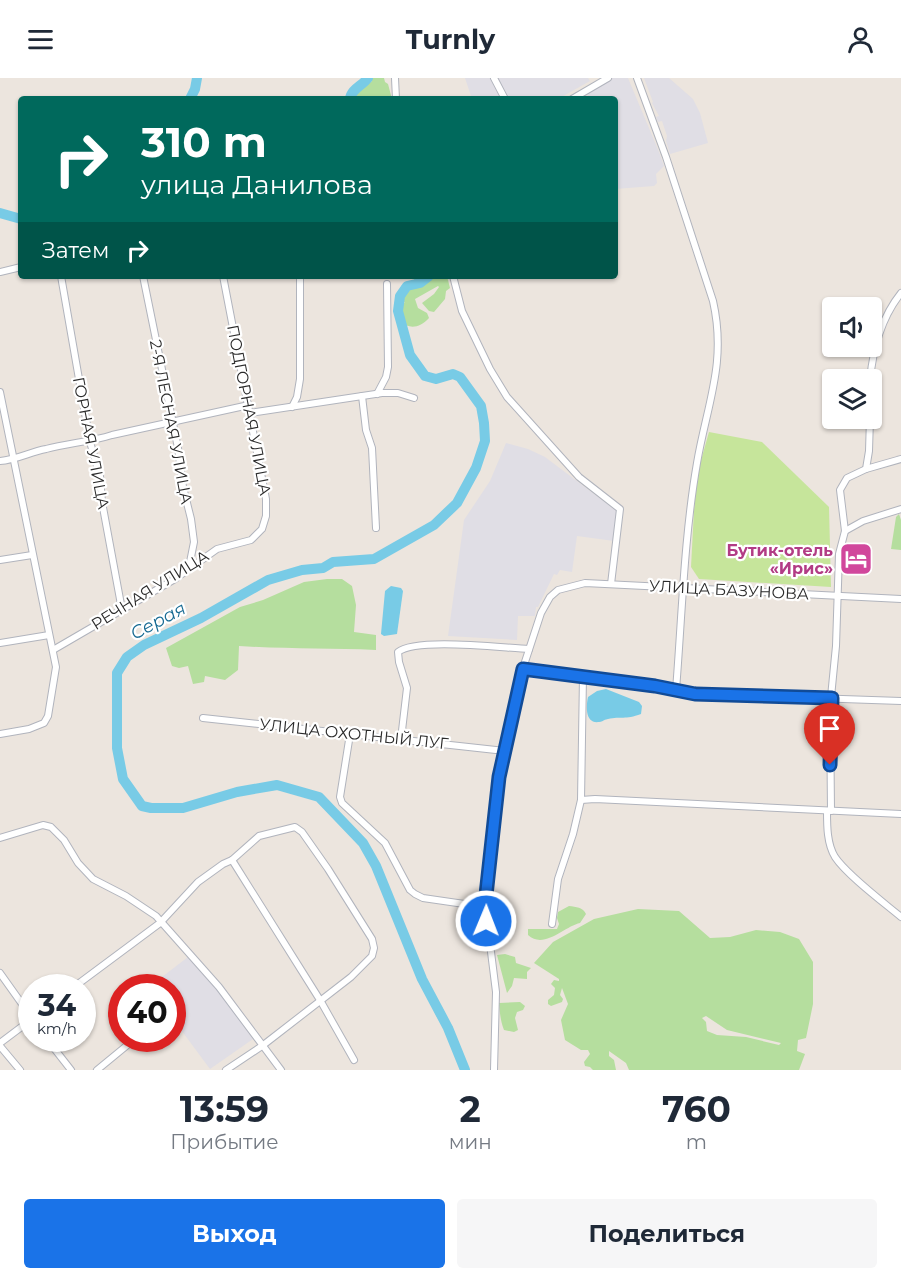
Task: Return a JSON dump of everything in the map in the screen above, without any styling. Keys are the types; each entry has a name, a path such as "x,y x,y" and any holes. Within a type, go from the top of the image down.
{"street":[{"path":"395,78 396,96"},
{"path":"494,78 503,96"},
{"path":"577,96 608,78"},
{"path":"637,78 666,157 718,322 718,359 697,462 676,690"},
{"path":"0,272 18,268"},
{"name":"ГОРНАЯ УЛИЦА","path":"62,279 122,610"},
{"name":"2-Я ЛЕСНАЯ УЛИЦА","path":"144,279 194,542 189,568"},
{"name":"ПОДГОРНАЯ УЛИЦА","path":"225,279 251,426 259,457 266,508 262,529 251,540"},
{"path":"292,407 297,397 300,379 300,279"},
{"path":"454,279 462,311 490,369 507,397 579,477 620,509 611,584"},
{"path":"377,394 386,377 388,367 387,284"},
{"path":"871,369 874,345 892,306 901,293"},
{"path":"0,392 56,667 48,716 44,723 29,729 0,734"},
{"path":"250,413 377,394 398,393 414,398"},
{"path":"362,396 366,430 372,448 376,528"},
{"path":"0,461 15,460 29,453 49,448 90,442 172,421 249,405"},
{"path":"866,469 870,429"},
{"path":"901,459 866,469 847,478 840,490 845,531 839,554 827,831 835,857 860,883 901,917"},
{"path":"845,531 863,521 901,509"},
{"name":"РЕЧНАЯ УЛИЦА","path":"53,650 175,579 217,549 251,540"},
{"path":"0,561 32,555"},
{"name":"УЛИЦА БАЗУНОВА","path":"529,649 541,613 550,597 558,590 585,583 901,599"},
{"path":"0,644 50,635"},
{"path":"401,739 407,688 399,662 398,652 402,649 423,644 529,649 499,777 485,907 496,993 494,1070"},
{"path":"523,669 695,694 901,701"},
{"path":"552,924 558,879 573,834 581,800 583,676"},
{"name":"УЛИЦА ОХОТНЫЙ ЛУГ","path":"203,718 505,751"},
{"path":"350,734 340,797 347,808 385,843 410,890 423,898 485,907"},
{"path":"581,800 901,814"},
{"path":"0,838 43,825 51,827 64,840 78,864 93,879 126,896 156,916 219,987 281,1070"},
{"path":"91,974 160,923 198,882 232,860 259,836 295,827 302,832 328,869 372,939 374,948 372,956 351,977 262,1046 226,1070"},
{"path":"232,860 320,1000 354,1060"},
{"path":"0,973 18,999"},
{"path":"18,1030 0,1044 20,1070"},
{"path":"57,1052 71,1070"},
{"path":"97,1070 119,1052"}],"shaded area":[{"path":"465,78 588,78 590,81 563,96 471,96"},
{"path":"612,78 628,78 664,166 656,174 657,183 654,186 618,189 618,96 588,96 587,92"},
{"path":"644,78 669,78 693,99 700,113 708,143 670,154 662,121 658,122 656,117 659,116"},
{"path":"506,443 545,457 618,512 614,541 577,536 572,572 560,570 557,575 554,574 536,607 535,616 518,616 517,640 448,636 464,520 490,481"},
{"path":"188,957 218,990 253,1039 210,1069 186,1037 186,974 166,974"}],"green space":[{"path":"372,78 384,78 391,96 356,96 355,94 372,81"},
{"path":"414,279 448,279 450,288 446,291 445,299 434,312 429,311 422,303 434,294 438,286 415,299 418,308 427,313 429,318 419,326 413,327 404,324 401,320 398,307 405,302 400,302 398,296 412,286"},
{"path":"709,432 762,442 829,507 831,587 699,579 691,567 694,510 698,471"},
{"path":"899,514 901,550 891,549 896,517"},
{"path":"342,579 352,586 356,605 354,632 376,635 376,650 239,646 238,670 225,680 205,676 204,682 193,684 188,666 179,668 172,666 166,648 240,607 263,600 304,582"},
{"path":"569,906 585,912 580,923 548,939 534,939 528,935 528,929 557,929 558,912"},
{"path":"638,909 679,911 710,938 730,937 756,930 780,932 799,939 813,962 813,1004 806,1038 798,1040 797,1051 805,1054 799,1070 629,1070 626,1063 609,1051 616,1070 593,1070 585,1066 584,1062 590,1054 588,1050 581,1050 565,1040 561,1020 568,1004 562,988 560,995 562,1002 551,1006 548,1004 548,1000 554,995 555,988 551,984 554,980 559,981 559,979 534,963 553,942 594,919","holes":["706,1016 727,1030 781,1043 779,1045 746,1037 717,1035 707,1031 706,1022 702,1018"]},
{"path":"505,954 515,957 516,963 531,968 527,972 527,979 514,978 507,993 497,955"},
{"path":"520,1002 525,1006 523,1010 517,1012 515,1018 518,1030 514,1032 504,1030 499,1003"}],"water":[{"path":"391,586 401,588 403,591 397,634 384,636 381,634 385,591"},
{"path":"606,689 639,702 642,706 641,714 599,722 591,720 587,709 588,697 597,691"}],"waterway":[{"name":"Серая","path":"192,96 197,78"},
{"name":"Серая","path":"351,96 368,78"},
{"name":"Серая","path":"0,213 18,218"},
{"name":"Серая","path":"425,279 420,283 407,286 400,296 398,311 410,355 425,376 436,379 453,374 460,377 481,406 484,423 485,441 476,468 457,503 434,525 374,559 333,562 323,568 302,570 268,580 201,618 144,645 127,657 117,673 117,748 123,779 142,806 183,808 237,792 277,785 319,797 363,843 376,866 422,979 448,1028 465,1070"}],"place":[{"name":"Бутик-отель «Ирис»","path":"856,559"}],"route":[{"path":"486,921 485,904 499,777 523,669 655,686 695,694 832,698 830,765"}]}
